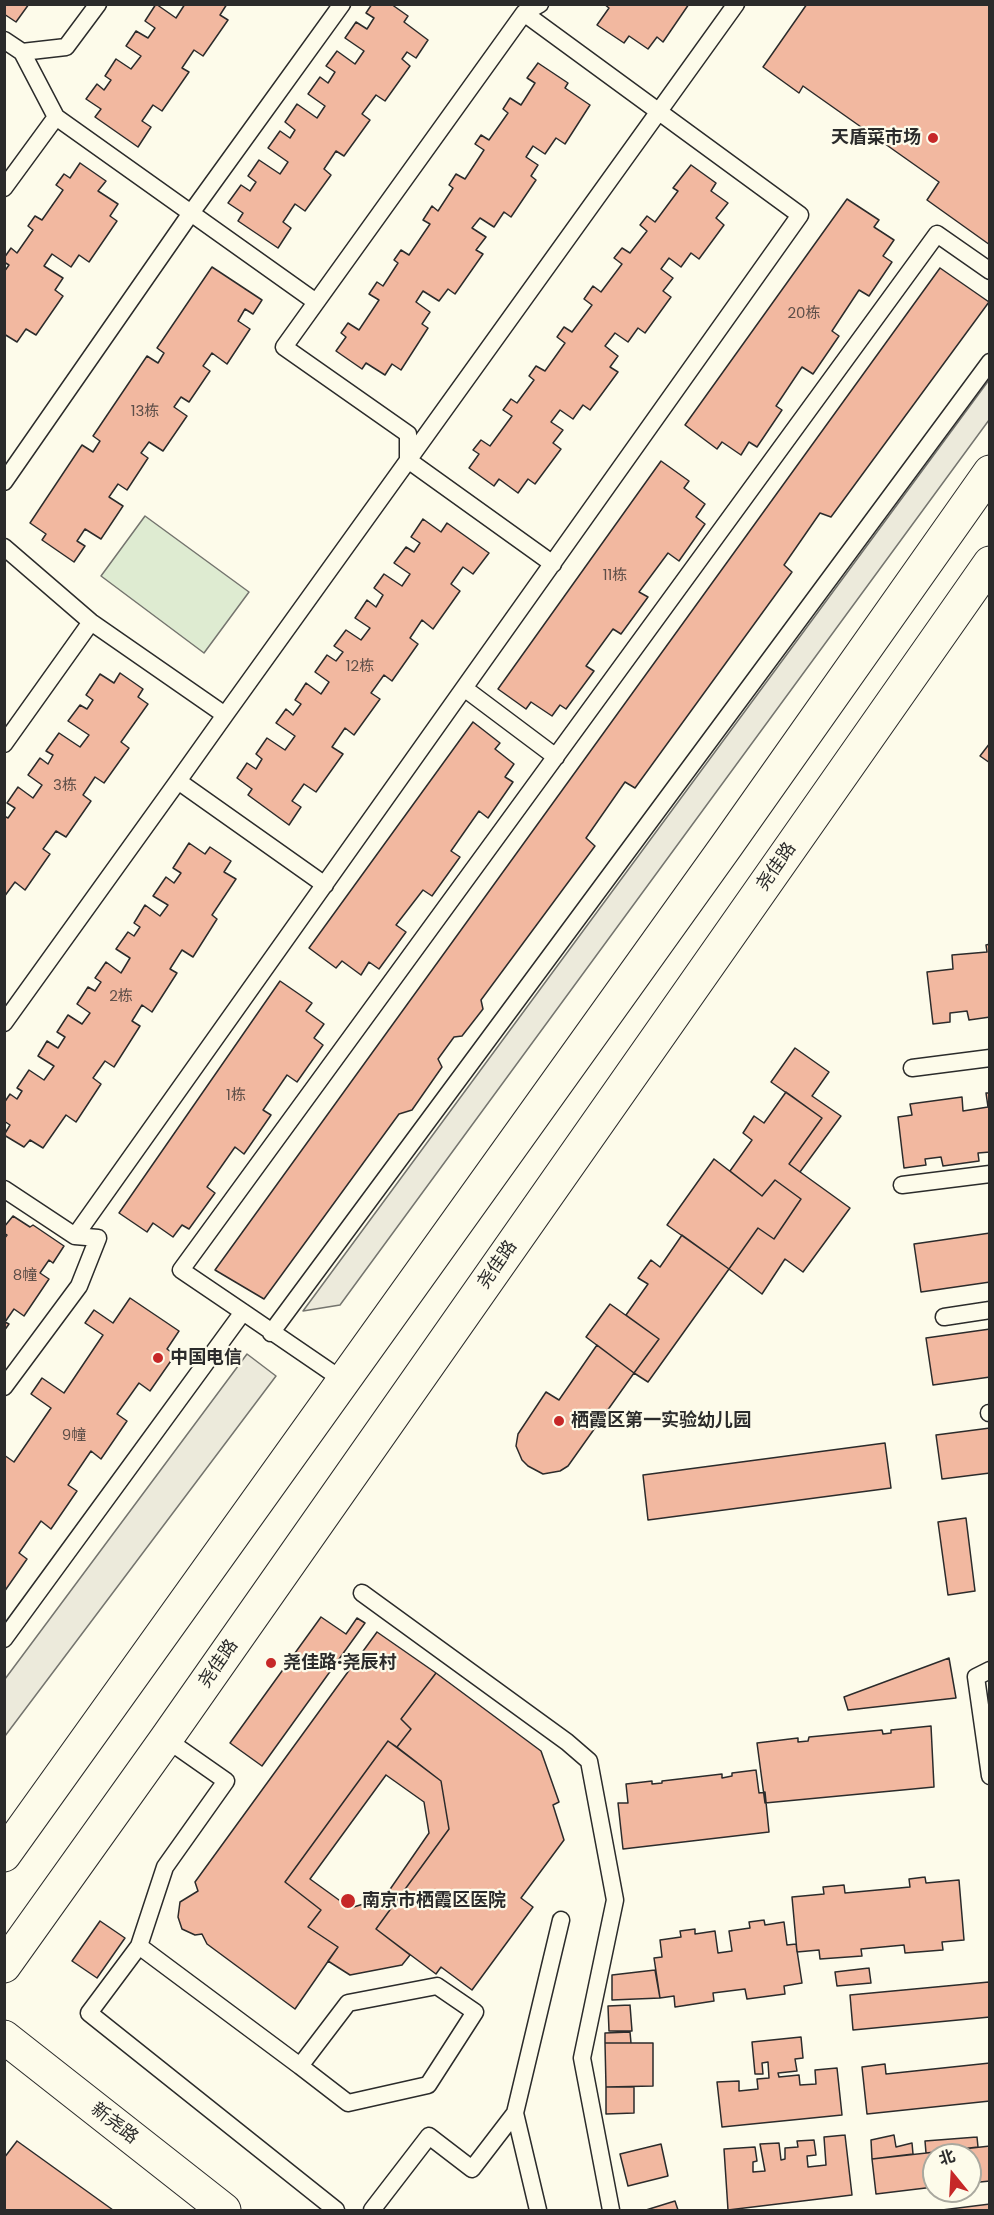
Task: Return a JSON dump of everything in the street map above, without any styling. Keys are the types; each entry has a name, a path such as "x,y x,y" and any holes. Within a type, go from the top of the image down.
{"main road":[{"path":"4,1855 713,864 990,472"},
{"name":"尧佳路","path":"9,1949 166,1739 990,563"},
{"name":"新尧路","path":"4,2037 224,2211"}],"lane":[{"path":"22,52 66,47 98,4"},
{"path":"4,482 191,213 342,4"},
{"path":"408,460 408,434 284,347 524,13 540,4"},
{"path":"4,1023 736,4"},
{"path":"75,1236 800,215 524,13"},
{"path":"4,40 22,52 56,117 316,302"},
{"path":"4,188 56,117"},
{"path":"344,1381 181,1270 937,234 990,271"},
{"path":"271,1333 990,362"},
{"path":"408,460 553,564"},
{"path":"4,547 91,622 225,715"},
{"path":"4,744 91,622"},
{"path":"464,688 556,757"},
{"path":"178,782 325,885"},
{"path":"912,1068 990,1058"},
{"path":"902,1185 990,1174"},
{"path":"4,1189 75,1236 98,1238 79,1286 4,1387"},
{"path":"944,1317 990,1310"},
{"path":"4,1639 243,1312"},
{"path":"362,1593 567,1742 589,1761 615,1900 582,2058 611,2211"},
{"path":"990,1670 976,1677 990,1776"},
{"path":"166,1739 226,1781 165,1867 139,1947 89,2013 336,2211"},
{"path":"372,2211 429,2136 472,2169 514,2113 561,1920"},
{"path":"139,1947 348,2103 428,2085 475,2012 437,1986 348,2003 300,2066"},
{"path":"514,2113 538,2211"}],"green space":[{"path":"145,516 249,592 204,653 101,576"}],"shaded area":[{"path":"989,380 989,420 340,1305 303,1311"},
{"path":"247,1354 276,1376 5,1736 5,1679"}],"building":[{"path":"4,4 29,4 16,22 4,14"},
{"path":"156,4 176,18 185,4 227,4 220,15 228,20 203,56 194,50 182,68 189,72 162,111 153,105 142,121 151,127 138,147 95,117 101,109 86,99 97,84 104,90 111,80 105,76 116,59 131,69 141,56 126,46 136,31 148,38 155,28 145,21"},
{"path":"372,4 391,4 408,16 404,22 428,40 416,58 407,52 402,59 410,66 385,101 376,95 362,114 370,120 344,156 336,151 324,169 331,175 305,211 295,204 283,222 291,228 278,248 238,221 243,213 228,203 241,185 250,191 256,182 248,176 259,160 280,174 288,162 268,148 280,131 290,138 295,130 285,122 297,104 317,118 325,106 308,94 320,77 328,83 335,72 326,66 337,51 355,64 364,51 345,38 356,22 367,29 374,18 366,13"},
{"path":"604,4 689,4 663,42 657,37 648,49 629,36 624,43 597,25 609,8"},
{"name":"天盾菜市场","path":"807,4 990,4 990,245 927,200 939,182 803,86 799,93 763,67"},
{"path":"538,63 568,83 565,88 590,105 565,144 556,138 545,154 533,146 526,157 538,165 531,176 536,180 511,217 504,212 494,227 480,218 472,228 486,237 476,250 483,254 455,294 448,289 439,301 423,291 416,302 430,312 422,324 428,328 401,370 392,364 385,375 366,363 362,369 336,351 346,337 341,333 348,323 359,330 379,300 369,294 377,282 383,286 398,263 394,260 401,250 409,255 430,224 423,220 432,206 438,211 453,188 449,185 456,174 465,179 484,150 475,144 481,135 489,140 508,113 503,109 510,98 521,105 535,83 527,78"},
{"path":"80,163 106,181 98,191 118,204 110,216 117,221 89,262 79,255 71,267 52,254 44,266 63,278 55,290 63,296 36,335 26,329 17,342 4,334 4,272 9,265 4,262 4,258 11,248 17,253 33,230 28,226 35,216 42,220 63,190 56,185 64,174 70,178"},
{"path":"691,165 716,183 711,191 728,203 716,218 724,225 699,259 691,253 681,267 669,258 661,269 673,278 663,291 671,297 645,333 638,328 628,342 615,333 605,346 618,356 610,367 618,372 590,410 583,405 573,419 560,410 551,422 563,430 553,443 561,449 535,484 528,479 518,493 499,479 494,486 469,468 479,454 473,450 481,440 490,446 512,416 503,410 511,399 517,403 534,380 529,376 536,366 545,371 565,343 557,337 564,327 572,332 592,305 584,299 593,286 601,292 622,264 614,258 622,248 630,253 647,231 640,225 647,216 655,222 678,191 673,188"},
{"path":"847,199 879,220 874,227 894,240 883,256 892,262 869,296 859,290 832,331 839,336 813,374 802,367 776,406 782,410 757,447 749,442 741,455 722,442 717,449 685,425"},
{"path":"212,267 262,300 253,314 245,309 238,321 250,329 227,364 212,353 203,366 210,371 189,402 181,397 174,407 187,416 163,451 149,442 141,453 148,458 127,490 118,484 109,497 123,506 101,539 85,529 77,541 85,546 74,562 42,540 46,534 30,523 82,445 93,452 100,441 93,436 147,356 158,363 164,353 157,348"},
{"path":"940,268 989,302 831,517 820,513 784,565 792,572 635,788 625,782 586,838 595,846 481,1000 483,1009 462,1036 454,1037 438,1059 442,1067 412,1110 399,1114 264,1299 215,1270"},
{"path":"661,461 689,481 684,488 705,504 696,517 705,524 679,561 668,553 639,592 648,597 621,634 613,629 586,666 594,671 566,709 560,705 552,716 531,702 526,709 498,689"},
{"path":"423,519 441,532 447,523 489,553 473,574 463,567 451,584 460,591 433,629 422,620 410,638 418,644 392,681 384,675 371,693 380,699 354,735 345,728 332,747 343,754 316,792 304,784 292,801 301,807 289,825 248,795 252,789 237,778 247,763 256,769 262,759 256,754 267,738 285,750 295,736 276,723 286,709 293,715 301,704 295,700 306,683 321,694 329,682 315,672 327,655 336,661 343,652 334,646 346,630 361,640 370,628 355,618 367,600 376,607 383,595 374,588 384,574 402,586 410,574 394,563 406,547 414,552 420,543 411,537"},
{"path":"120,673 143,689 138,697 148,704 121,742 129,748 104,783 95,777 83,795 91,801 66,837 56,831 43,849 50,854 25,890 15,882 4,897 4,816 8,818 15,808 7,803 18,787 33,798 42,785 28,775 40,758 48,764 53,755 46,751 59,733 80,747 89,735 68,721 80,705 87,709 93,700 86,695 100,674 114,683"},
{"path":"473,722 500,743 495,749 514,764 505,777 513,782 488,818 479,811 451,851 460,857 432,896 423,890 396,925 406,932 379,969 369,962 361,975 342,961 336,968 309,948"},
{"path":"990,743 990,763 980,756"},
{"path":"189,843 205,854 210,847 231,861 224,872 236,879 212,915 217,919 193,957 182,950 170,969 177,973 152,1012 142,1005 132,1021 140,1026 114,1067 105,1061 93,1078 101,1084 76,1122 66,1115 43,1148 30,1140 24,1147 4,1135 10,1125 4,1121 4,1103 10,1094 17,1099 22,1091 17,1088 29,1070 44,1080 54,1066 38,1056 47,1041 58,1048 65,1037 57,1032 68,1015 82,1024 90,1013 77,1004 88,987 95,991 101,982 95,978 106,962 121,973 130,958 116,949 128,932 134,936 140,927 134,923 145,905 160,916 168,905 153,896 166,877 174,883 181,873 173,868"},
{"path":"990,944 990,1017 969,1020 967,1011 950,1013 950,1022 933,1024 927,972 953,969 952,955 987,952 986,945"},
{"path":"280,981 312,1003 306,1011 324,1024 314,1038 323,1045 297,1082 287,1075 263,1110 271,1115 244,1154 235,1147 207,1187 215,1193 189,1229 182,1225 173,1237 153,1223 147,1232 119,1213"},
{"path":"795,1048 829,1072 812,1096 841,1116 800,1172 789,1164 822,1118 771,1082"},
{"path":"786,1092 822,1118 789,1164 850,1208 803,1272 785,1259 762,1294 729,1269 758,1228 774,1239 801,1199 775,1180 762,1196 730,1171 752,1140 743,1133 754,1116 764,1123"},
{"path":"986,1093 990,1093 990,1152 978,1153 979,1161 943,1166 941,1157 925,1159 926,1165 904,1168 898,1117 912,1115 910,1104 962,1097 963,1111 988,1107"},
{"path":"714,1159 762,1196 775,1180 801,1199 774,1239 758,1228 729,1269 667,1225"},
{"path":"13,1216 30,1227 33,1225 64,1246 53,1263 49,1260 40,1273 49,1279 24,1316 14,1309 5,1322 9,1324 4,1331 4,1239 7,1235 4,1233 4,1227"},
{"path":"990,1233 990,1282 921,1292 914,1244"},
{"path":"682,1235 729,1269 648,1382 634,1373 659,1339 626,1315 648,1284 638,1278 651,1260 660,1267"},
{"path":"130,1298 179,1331 167,1349 175,1355 150,1391 139,1383 117,1414 127,1421 101,1459 91,1451 68,1485 77,1491 51,1529 41,1521 19,1553 27,1559 4,1592 4,1455 14,1462 51,1408 31,1394 42,1378 64,1393 103,1335 85,1323 94,1310 113,1323"},
{"path":"610,1304 659,1339 634,1373 586,1337"},
{"path":"990,1329 990,1377 933,1385 926,1338"},
{"path":"597,1345 634,1373 568,1466 560,1471 543,1474 522,1460 516,1446 518,1434 546,1392 559,1400"},
{"path":"990,1428 990,1473 942,1479 936,1435"},
{"path":"885,1443 891,1488 648,1520 643,1475"},
{"path":"966,1518 975,1591 948,1595 938,1522"},
{"path":"321,1617 346,1634 357,1618 365,1623 262,1766 230,1743"},
{"path":"377,1632 436,1673 401,1719 411,1729 397,1747 388,1741 285,1882 321,1910 308,1927 338,1947 295,2009 207,1944 202,1934 195,1935 182,1929 178,1917 180,1902 198,1891 195,1882"},
{"path":"949,1658 956,1698 848,1710 844,1697"},
{"path":"436,1673 541,1751 559,1802 553,1805 564,1840 521,1898 533,1907 472,1990 441,1967 436,1974 376,1929 449,1829 441,1781 397,1747 411,1729 401,1719"},
{"path":"931,1726 934,1787 765,1803 757,1743 798,1738 798,1742 808,1741 809,1737 882,1730 883,1734 891,1733 891,1730"},
{"path":"388,1741 441,1781 449,1829 376,1929 410,1955 402,1965 350,1975 328,1961 338,1947 308,1927 321,1910 285,1882","holes":["386,1775 424,1802 429,1833 384,1898 350,1908 310,1879"]},
{"path":"756,1770 759,1793 765,1792 769,1832 623,1849 618,1803 628,1803 626,1784 652,1781 652,1784 662,1783 662,1781 722,1774 722,1778 732,1776 732,1773"},
{"path":"925,1877 926,1883 959,1880 964,1940 942,1942 943,1950 905,1953 904,1945 861,1949 862,1956 820,1959 819,1950 797,1952 792,1897 824,1894 823,1887 844,1885 845,1893 910,1887 909,1879"},
{"path":"764,1920 765,1925 784,1922 787,1945 796,1944 802,1983 784,1986 785,1994 747,1999 745,1989 713,1993 714,2001 675,2007 674,1996 660,1998 654,1958 662,1957 660,1940 681,1937 680,1931 695,1929 695,1934 715,1931 718,1953 732,1951 729,1931 750,1928 749,1922"},
{"path":"100,1921 125,1938 97,1978 72,1961"},
{"path":"869,1968 871,1983 837,1986 835,1972"},
{"path":"655,1970 660,1998 612,2000 612,1975"},
{"path":"989,1982 990,2017 853,2030 850,1995"},
{"path":"630,2005 632,2031 609,2031 608,2006"},
{"path":"630,2032 631,2043 605,2043 605,2033"},
{"path":"801,2037 803,2058 795,2059 797,2071 778,2073 779,2077 799,2075 800,2085 816,2084 815,2070 837,2068 842,2115 722,2127 717,2082 739,2081 739,2091 758,2089 757,2079 769,2078 768,2062 762,2063 763,2074 755,2074 752,2042"},
{"path":"605,2043 653,2043 653,2086 606,2087"},
{"path":"990,2063 990,2101 867,2114 862,2067 885,2064 886,2074"},
{"path":"606,2087 634,2087 634,2113 606,2114"},
{"path":"845,2135 852,2195 728,2210 724,2149 755,2147 757,2161 753,2162 753,2172 765,2171 760,2144 779,2143 781,2160 785,2159 785,2148 798,2147 797,2141 814,2140 816,2155 807,2156 808,2167 826,2165 824,2137"},
{"path":"894,2135 896,2147 912,2143 913,2154 872,2159 871,2140"},
{"path":"977,2137 978,2143 925,2143 925,2141"},
{"path":"17,2141 113,2210 4,2210 4,2158"},
{"path":"661,2144 668,2176 628,2186 620,2154"},
{"path":"990,2146 990,2181 982,2182 982,2147"},
{"path":"922,2153 922,2188 876,2194 872,2159"},
{"path":"675,2201 678,2210 646,2210"},
{"path":"990,2204 990,2210 942,2210"}],"place":[{"name":"天盾菜市场","path":"933,138"},
{"name":"中国电信","path":"158,1358"},
{"name":"栖霞区第一实验幼儿园","path":"559,1421"},
{"name":"尧佳路·尧辰村","path":"271,1663"},
{"name":"南京市栖霞区医院","path":"348,1901"}]}
